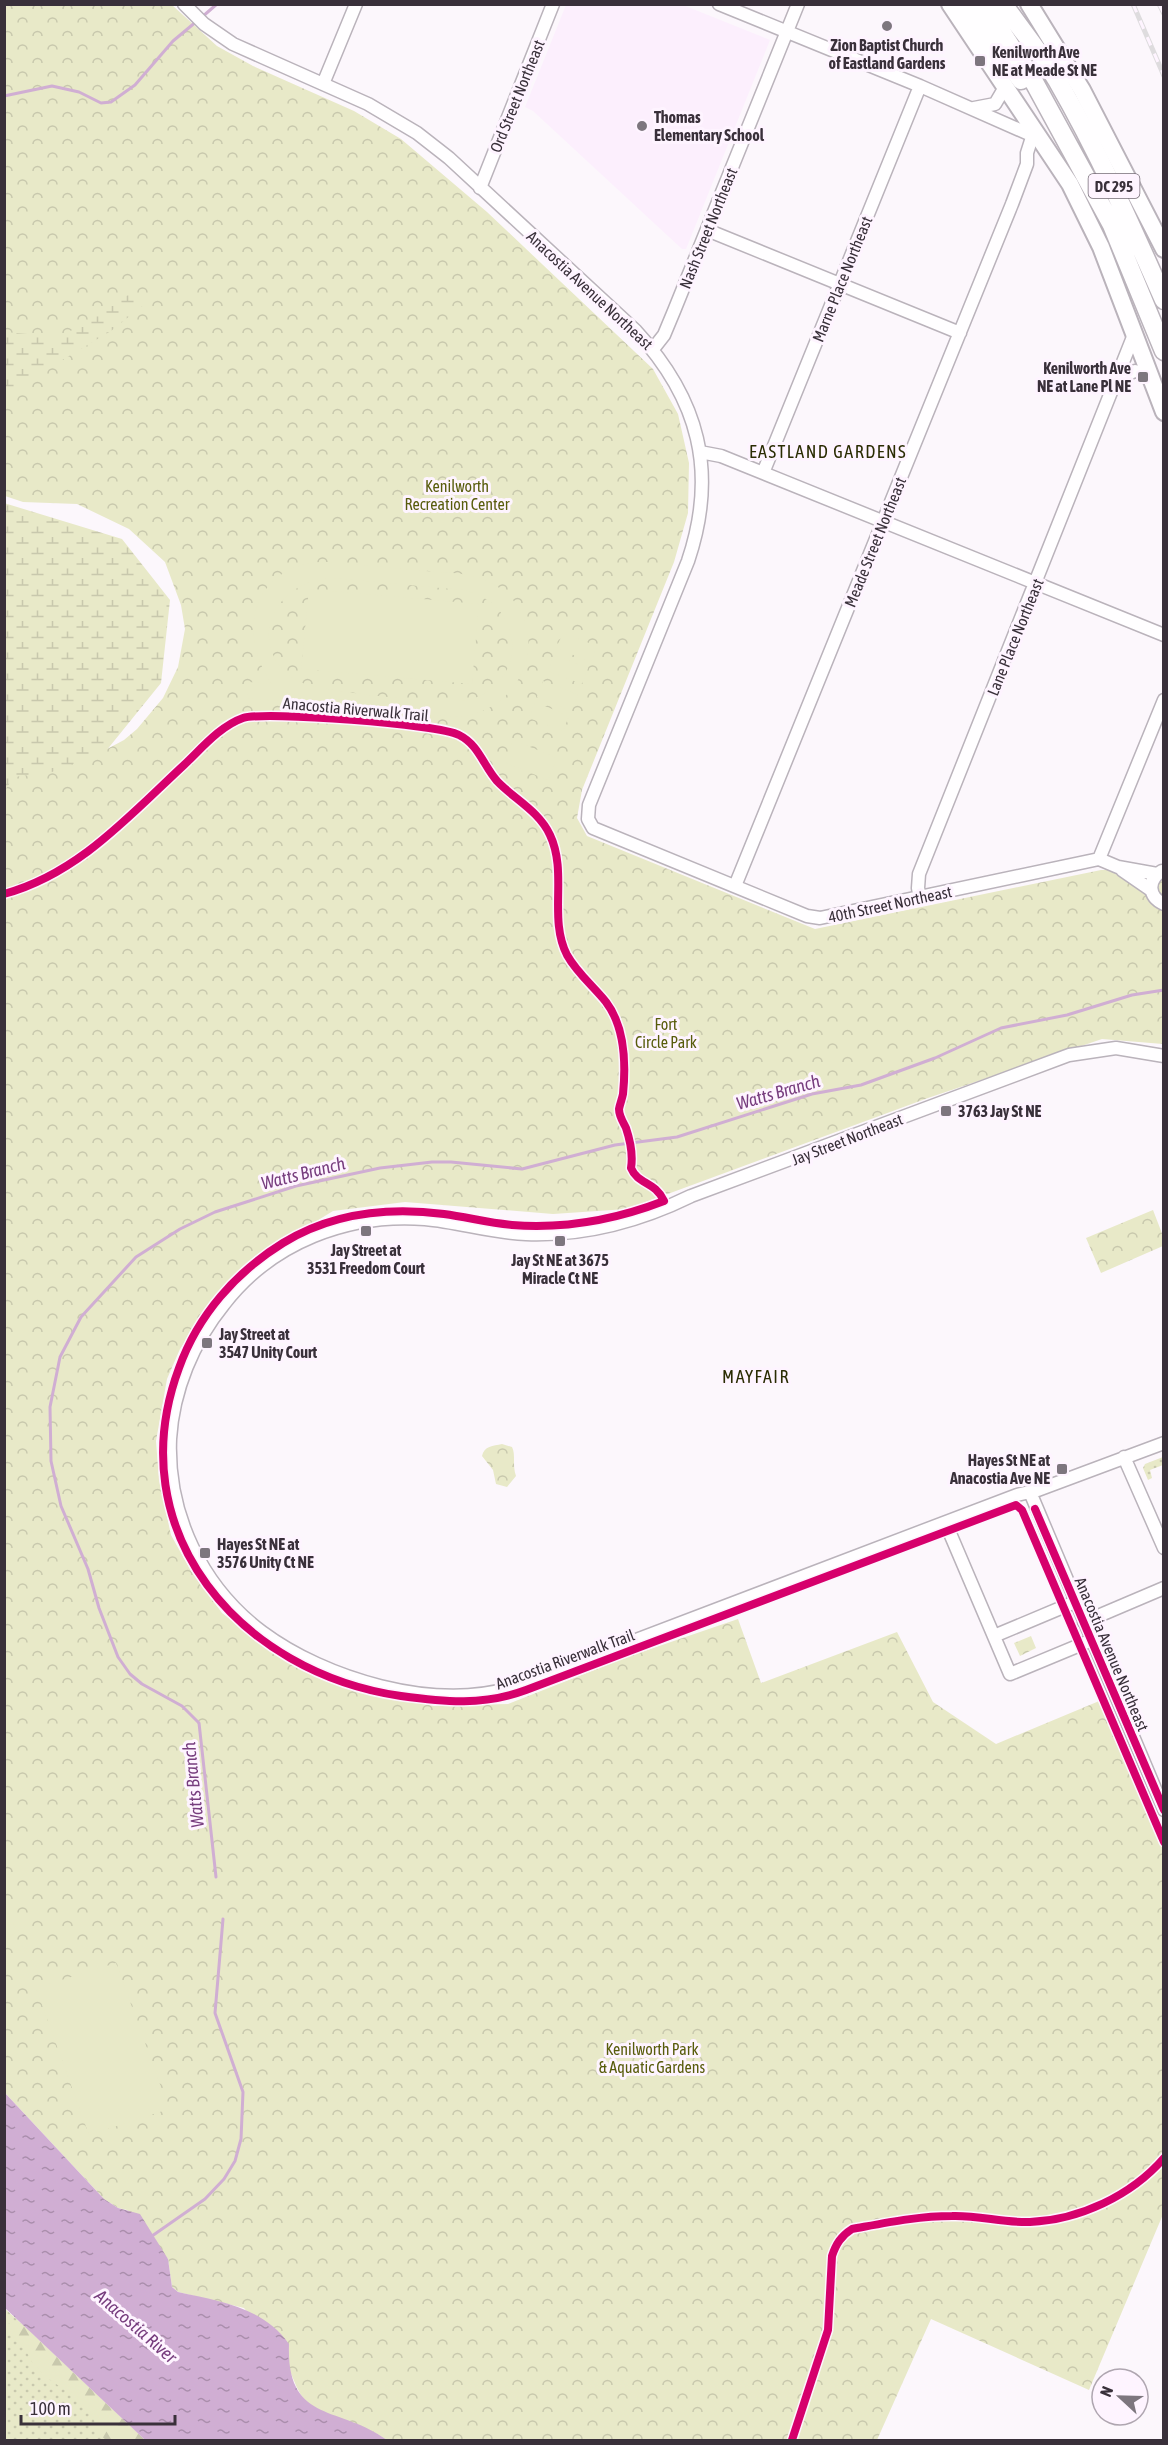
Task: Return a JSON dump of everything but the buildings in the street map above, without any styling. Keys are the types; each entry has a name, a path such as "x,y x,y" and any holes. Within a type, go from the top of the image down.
{"highway":[{"path":"965,4 1014,72 1048,108"},
{"name":"DC 295","path":"983,4 1048,108 1112,225 1164,351"},
{"name":"DC 295","path":"1004,4 1056,78 1091,142 1116,189 1164,300"}],"main road":[{"path":"950,4 1070,184 1101,247 1164,412"},
{"path":"1029,4 1082,90 1164,249"}],"street":[{"path":"323,84 356,4"},
{"name":"Ord Street Northeast","path":"480,188 553,4"},
{"path":"718,4 974,108 1038,139 1027,164"},
{"name":"Nash Street Northeast","path":"653,349 664,335 798,4"},
{"name":"Anacostia Avenue Northeast","path":"188,8 204,24 252,54 368,104 409,128 449,158 653,349 671,374 686,403 700,452 702,504 692,551 588,810 590,824 602,833"},
{"name":"Marne Place Northeast","path":"763,473 920,86"},
{"path":"974,108 995,104 1005,87"},
{"name":"Meade Street Northeast","path":"735,886 1038,139"},
{"path":"707,230 960,333"},
{"name":"Lane Place Northeast","path":"920,898 919,874 1134,337"},
{"path":"1120,376 1136,371 1148,374"},
{"path":"700,452 721,456 1164,635"},
{"path":"1164,700 1099,859 1118,867 1151,890 1156,900 1164,904"},
{"name":"40th Street Northeast","path":"602,833 807,916 819,918 1099,859"},
{"path":"1118,867 1160,873 1151,890"},
{"name":"Jay Street Northeast","path":"1164,1056 1116,1048 1069,1054 641,1218 582,1230 530,1234 485,1230 427,1219 390,1218 352,1223 314,1235 270,1260 230,1296 200,1338 179,1390 170,1443 173,1490 188,1538 218,1588 249,1622 294,1653 356,1680 404,1690 465,1696 510,1688 1164,1443"},
{"path":"1124,1457 1164,1548"},
{"name":"Anacostia Avenue Northeast","path":"1030,1492 1075,1602 1159,1784 1164,1810"},
{"path":"946,1524 1010,1674 1092,1640"},
{"path":"1084,1622 1164,1588"},
{"path":"994,1636 1075,1602"}],"shaded area":[{"name":"Thomas Elementary School","path":"566,5 683,5 770,40 686,249 682,249 533,111 525,107"}],"green space":[{"name":"Kenilworth Park & Aquatic Gardens","path":"5,5 172,5 217,46 253,66 354,111 401,139 487,212 653,369 678,414 689,463 688,513 674,562 582,790 577,818 587,836 815,929 1101,870 1135,870 1163,877 1163,1044 1102,1039 928,1098 627,1209 553,1214 405,1202 333,1211 250,1262 223,1287 180,1349 167,1379 156,1441 159,1480 171,1535 191,1571 222,1613 280,1656 359,1691 434,1706 508,1704 627,1657 738,1619 761,1683 897,1632 933,1702 996,1744 1104,1699 1163,1838 1164,2212 1099,2367 1090,2367 1089,2390 931,2319 877,2440 387,2440 369,2430 321,2411 307,2402 299,2392 286,2364 244,2308 178,2292 172,2287 168,2259 127,2210 118,2208 104,2199 5,2093 5,790 14,777 52,772 92,757 124,740 137,729 163,698 178,667 185,629 181,605 165,562 129,529 77,504 23,502 5,496 5,394 111,331 156,295 131,293 61,337 5,332"},
{"path":"5,215 188,271 133,326 5,406"},
{"path":"4,503 122,539 170,600 161,683 85,777 4,812"},
{"path":"329,562 450,573 474,576 489,582 510,597 523,616 528,638 526,660 518,680 503,698 483,711 458,717 247,698 249,682 272,684 260,663 254,641 254,621 259,602 269,585 284,572 304,564","holes":["331,578 463,590 484,598 500,611 506,620 512,640 511,659 503,677 488,692 472,699 442,701 398,698 346,692 305,684 294,679 279,665 271,649 269,633 272,617 281,602 294,590 311,582"]},
{"path":"309,589 479,604 472,684 301,669"},
{"path":"563,633 597,646 591,662 556,648"},
{"path":"554,655 588,668 582,684 548,671"},
{"path":"543,681 578,695 571,711 537,697"},
{"path":"535,702 569,716 563,731 529,718"},
{"path":"513,740 557,758 548,780 504,762"},
{"path":"1153,1210 1163,1236 1163,1246 1101,1273 1086,1238"},
{"path":"502,1444 512,1447 514,1453 516,1476 507,1487 496,1484 493,1470 482,1456 487,1448"},
{"path":"1163,1457 1163,1465 1150,1470 1152,1478 1148,1480 1143,1468 1145,1464"},
{"path":"1031,1636 1036,1648 1020,1656 1014,1643"},
{"path":"4,1913 19,1930 5,1941 4,1941"},
{"path":"116,1963 169,2109 89,2135 36,1988"},
{"path":"4,2308 22,2324 145,2440 5,2440"},
{"path":"4,2324 22,2324 145,2440 106,2440 99,2434 94,2420 79,2400 46,2377"}],"water":[{"name":"Anacostia River","path":"5,2093 104,2199 118,2208 140,2214 168,2259 172,2287 178,2292 239,2308 266,2322 289,2344 290,2370 296,2388 306,2400 319,2409 369,2429 387,2440 145,2440 5,2308"}],"waterway":[{"path":"202,17 217,4"},
{"path":"4,96 52,86 79,92 101,103 111,102 135,85 173,41 197,21"},
{"name":"Watts Branch","path":"216,1877 199,1723 182,1706 142,1684 130,1674 118,1657 99,1608 88,1569 61,1506 51,1461 50,1407 60,1357 81,1317 136,1257 180,1229 215,1212 296,1186 380,1168 432,1162 522,1169 615,1145 677,1137 812,1094 861,1085 935,1058 1001,1028 1067,1015 1132,995 1164,990"},
{"name":"Watts Branch","path":"152,2236 205,2199 224,2179 235,2161 241,2139 243,2092 215,2013 223,1919"}],"railway":[{"path":"1133,4 1164,76"},
{"path":"1159,4 1164,14"}],"cycle path":[{"name":"Anacostia Riverwalk Trail","path":"4,894 31,885 79,858 122,823 211,738 226,726 243,718 257,716 315,717 445,731 466,739 497,781 533,812 550,835 558,865 558,911 562,941 571,962 606,1002 621,1034 624,1070 623,1094 619,1112 630,1143 631,1168 638,1178 656,1190 664,1201 608,1218 551,1226 512,1225 453,1215 403,1211 341,1219 321,1225 283,1243 250,1267 220,1296 197,1330 179,1368 164,1428 165,1485 180,1538 207,1585 244,1625 290,1658 343,1682 401,1696 433,1700 495,1699 526,1690 1016,1505 1022,1510 1164,1842"},
{"path":"1035,1509 1164,1810"},
{"path":"792,2440 828,2330 832,2256 839,2241 848,2232 852,2229 902,2220 939,2216 1030,2222 1067,2216 1085,2211 1120,2194 1151,2172 1164,2158"}],"place":[{"name":"Zion Baptist Church of Eastland Gardens","path":"887,26"},
{"name":"Kenilworth Ave NE at Meade St NE","path":"980,61"},
{"name":"Thomas Elementary School","path":"642,126"},
{"name":"Kenilworth Ave NE at Lane Pl NE","path":"1143,377"},
{"name":"3763 Jay St NE","path":"946,1111"},
{"name":"Jay Street at 3531 Freedom Court","path":"366,1231"},
{"name":"Jay St NE at 3675 Miracle Ct NE","path":"560,1241"},
{"name":"Jay Street at 3547 Unity Court","path":"207,1343"},
{"name":"Hayes St NE at Anacostia Ave NE","path":"1062,1469"},
{"name":"Hayes St NE at 3576 Unity Ct NE","path":"205,1553"}],"district":[{"name":"EASTLAND GARDENS","path":"828,451"},
{"name":"MAYFAIR","path":"756,1376"}],"park label":[{"name":"Kenilworth Recreation Center","path":"457,495"},
{"name":"Fort Circle Park","path":"666,1033"}]}
